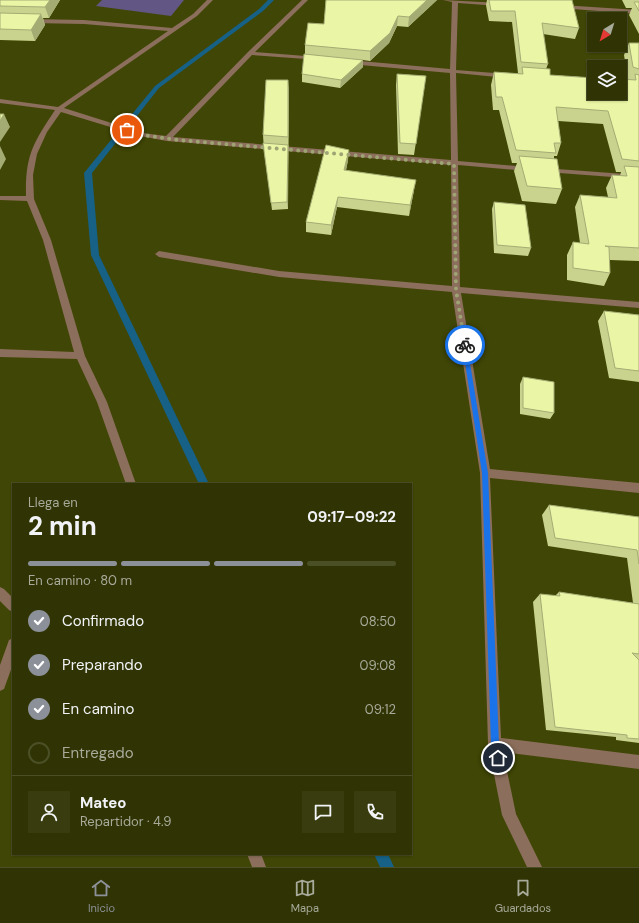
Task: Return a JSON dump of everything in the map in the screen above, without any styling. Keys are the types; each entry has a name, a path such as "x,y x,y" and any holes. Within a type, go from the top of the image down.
{"street":[{"path":"130,483 102,402 80,356 47,240 30,199 29,175 33,154 44,132 59,109 195,15 210,0"},
{"path":"167,139 250,53 305,0"},
{"path":"446,0 508,4"},
{"path":"455,0 453,72 456,290 485,473 495,744 509,815 535,867"},
{"path":"555,7 639,12"},
{"path":"23,21 84,22 173,30"},
{"path":"250,53 328,60"},
{"path":"344,62 516,76"},
{"path":"0,102 59,109 142,135 167,139 454,164 639,177"},
{"path":"0,198 30,199"},
{"path":"159,254 279,274 639,305"},
{"path":"0,353 80,356"},
{"path":"485,473 639,488"},
{"path":"0,593 12,605"},
{"path":"0,685 12,647"},
{"path":"495,744 639,762"},
{"path":"254,855 259,867"}],"shaded area":[{"path":"102,0 184,0 171,16 96,6"}],"building":[{"path":"0,0 50,0 45,7 0,6"},
{"path":"326,0 427,0 409,17 398,16 390,33 370,51 305,45 308,23 324,24"},
{"path":"489,0 572,0 579,28 542,23 548,64 521,62 515,11 491,11"},
{"path":"634,2 639,2 639,11"},
{"path":"0,13 41,14 31,30 0,29"},
{"path":"629,43 639,43 639,69 633,67"},
{"path":"304,54 363,60 341,80 302,74"},
{"path":"522,67 550,69 550,75 587,78 587,100 627,100 627,79 636,80 635,74 639,75 639,161 622,159 608,111 556,107 561,143 554,143 556,153 516,150 502,97 496,97 494,72 523,74"},
{"path":"397,74 426,76 416,144 400,143"},
{"path":"266,80 288,80 288,137 263,135"},
{"path":"0,114 4,114 0,121"},
{"path":"263,143 288,145 287,202 271,203"},
{"path":"326,145 349,150 344,170 416,180 410,205 338,197 331,225 306,222"},
{"path":"519,156 557,159 562,189 527,186"},
{"path":"624,166 639,167 639,248 605,246 609,247 610,273 573,268 573,242 589,244 580,195 617,198 612,175 627,176"},
{"path":"494,202 525,205 531,248 497,245"},
{"path":"604,311 639,315 639,371 615,368"},
{"path":"523,377 554,382 554,413 523,408"},
{"path":"549,505 639,517 639,564 637,550 555,538"},
{"path":"559,592 639,604 639,654 632,653 639,660 639,739 627,738 627,735 555,727 540,594 560,596"}],"waterway":[{"path":"204,483 95,255 88,173 157,87 261,10 271,0"},
{"path":"381,855 387,867"}],"way so far":[{"path":"127,130 142,135 178,140 454,164 456,290 465,345"}],"route":[{"path":"465,345 485,473 495,744 498,758"}]}
